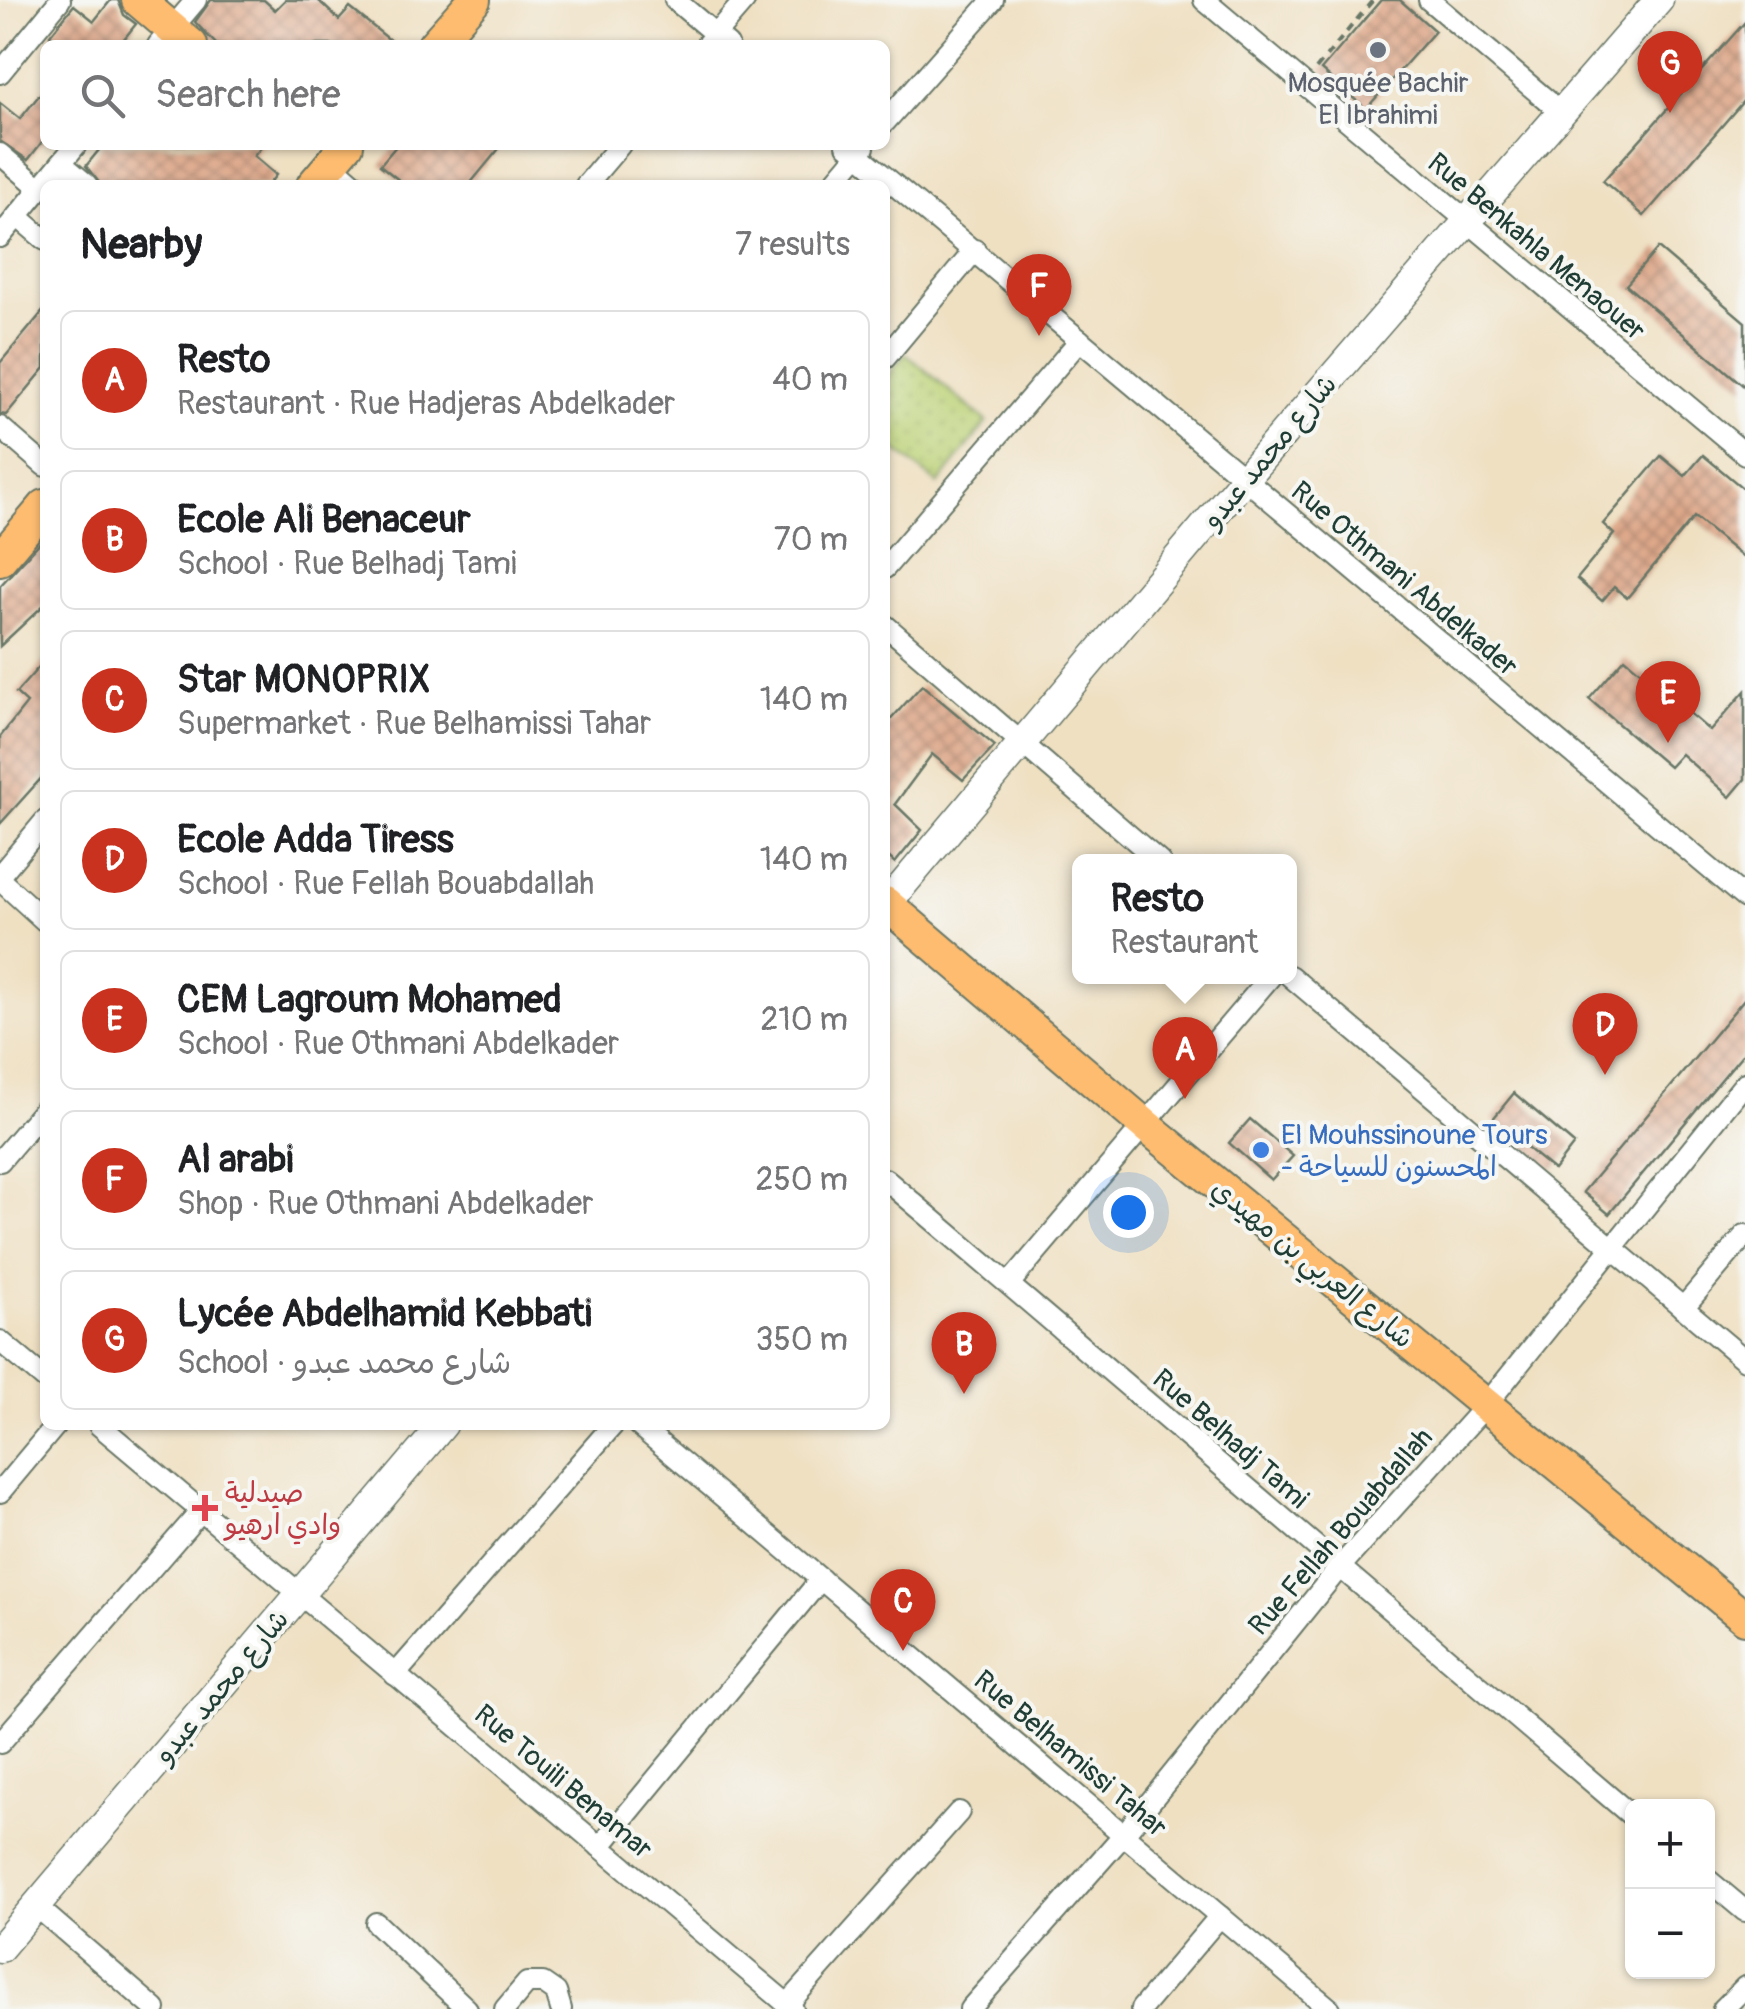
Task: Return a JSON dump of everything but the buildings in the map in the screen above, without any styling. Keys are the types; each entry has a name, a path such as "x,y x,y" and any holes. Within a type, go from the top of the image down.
{"main road":[{"path":"138,0 174,39"},
{"path":"438,40 474,0"},
{"path":"0,558 40,512"},
{"name":"شارع العربي بن مهيدي","path":"890,908 1144,1126 1745,1618"}],"street":[{"path":"0,73 60,0"},
{"path":"174,39 196,0"},
{"path":"675,0 715,40"},
{"path":"717,40 745,0"},
{"path":"890,116 992,0"},
{"name":"Rue Benkahla Menaouer","path":"1204,0 1745,454"},
{"name":"شارع محمد عبدو","path":"890,900 1026,743 1244,478 1659,0"},
{"path":"1438,3 1562,114"},
{"path":"47,180 72,150"},
{"path":"590,180 616,150"},
{"path":"835,180 855,150"},
{"name":"Rue Othmani Abdelkader","path":"858,150 1745,898"},
{"path":"0,154 40,188 0,236"},
{"path":"61,163 81,180"},
{"path":"17,216 40,236"},
{"path":"890,352 974,250"},
{"path":"890,562 1080,340"},
{"path":"0,428 40,462"},
{"path":"890,630 1151,854"},
{"path":"40,827 0,877 40,916"},
{"path":"1297,982 1745,1360"},
{"path":"1009,1284 1264,984"},
{"name":"Rue Fellah Bouabdallah","path":"970,2009 1125,1833 1339,1568 1486,1405 1610,1245 1745,1082"},
{"path":"0,1161 40,1114"},
{"name":"Rue Belhadj Tami","path":"890,1183 1625,1810"},
{"path":"1683,1308 1745,1235"},
{"path":"0,1342 40,1376"},
{"path":"0,1492 52,1430"},
{"name":"Rue Touili Benamar","path":"105,1430 790,2007"},
{"name":"شارع محمد عبدو","path":"0,1948 439,1430"},
{"path":"396,1675 609,1430"},
{"name":"Rue Belhamissi Tahar","path":"644,1430 1125,1833 1321,2006"},
{"path":"0,1743 201,1512"},
{"path":"600,1847 821,1579"},
{"path":"790,2007 958,1812"},
{"path":"1715,1886 1745,1911"},
{"path":"36,1906 156,2009"},
{"path":"1140,2009 1220,1916"},
{"path":"376,1923 467,2009"},
{"path":"505,2009 527,1984 543,1984 556,1992 561,2009"},
{"path":"1723,2009 1745,1987"}],"path":[{"path":"1303,84 1373,0"}],"green space":[{"path":"906,354 987,422 938,484 890,445 890,373"}],"place":[{"name":"Mosquée Bachir El Ibrahimi","path":"1378,50"},
{"name":"Lycée Abdelhamid Kebbati","path":"1670,113"},
{"name":"Al arabi","path":"1039,336"},
{"name":"CEM Lagroum Mohamed","path":"1668,743"},
{"name":"Ecole Adda Tiress","path":"1605,1075"},
{"name":"Resto","path":"1185,1099"},
{"name":"El Mouhssinoune Tours - المحسنون للسياحة","path":"1261,1150"},
{"name":"Ecole Ali Benaceur","path":"964,1394"},
{"name":"صيدلية وادي ارهيو","path":"205,1508"},
{"name":"Star MONOPRIX","path":"903,1651"}]}
